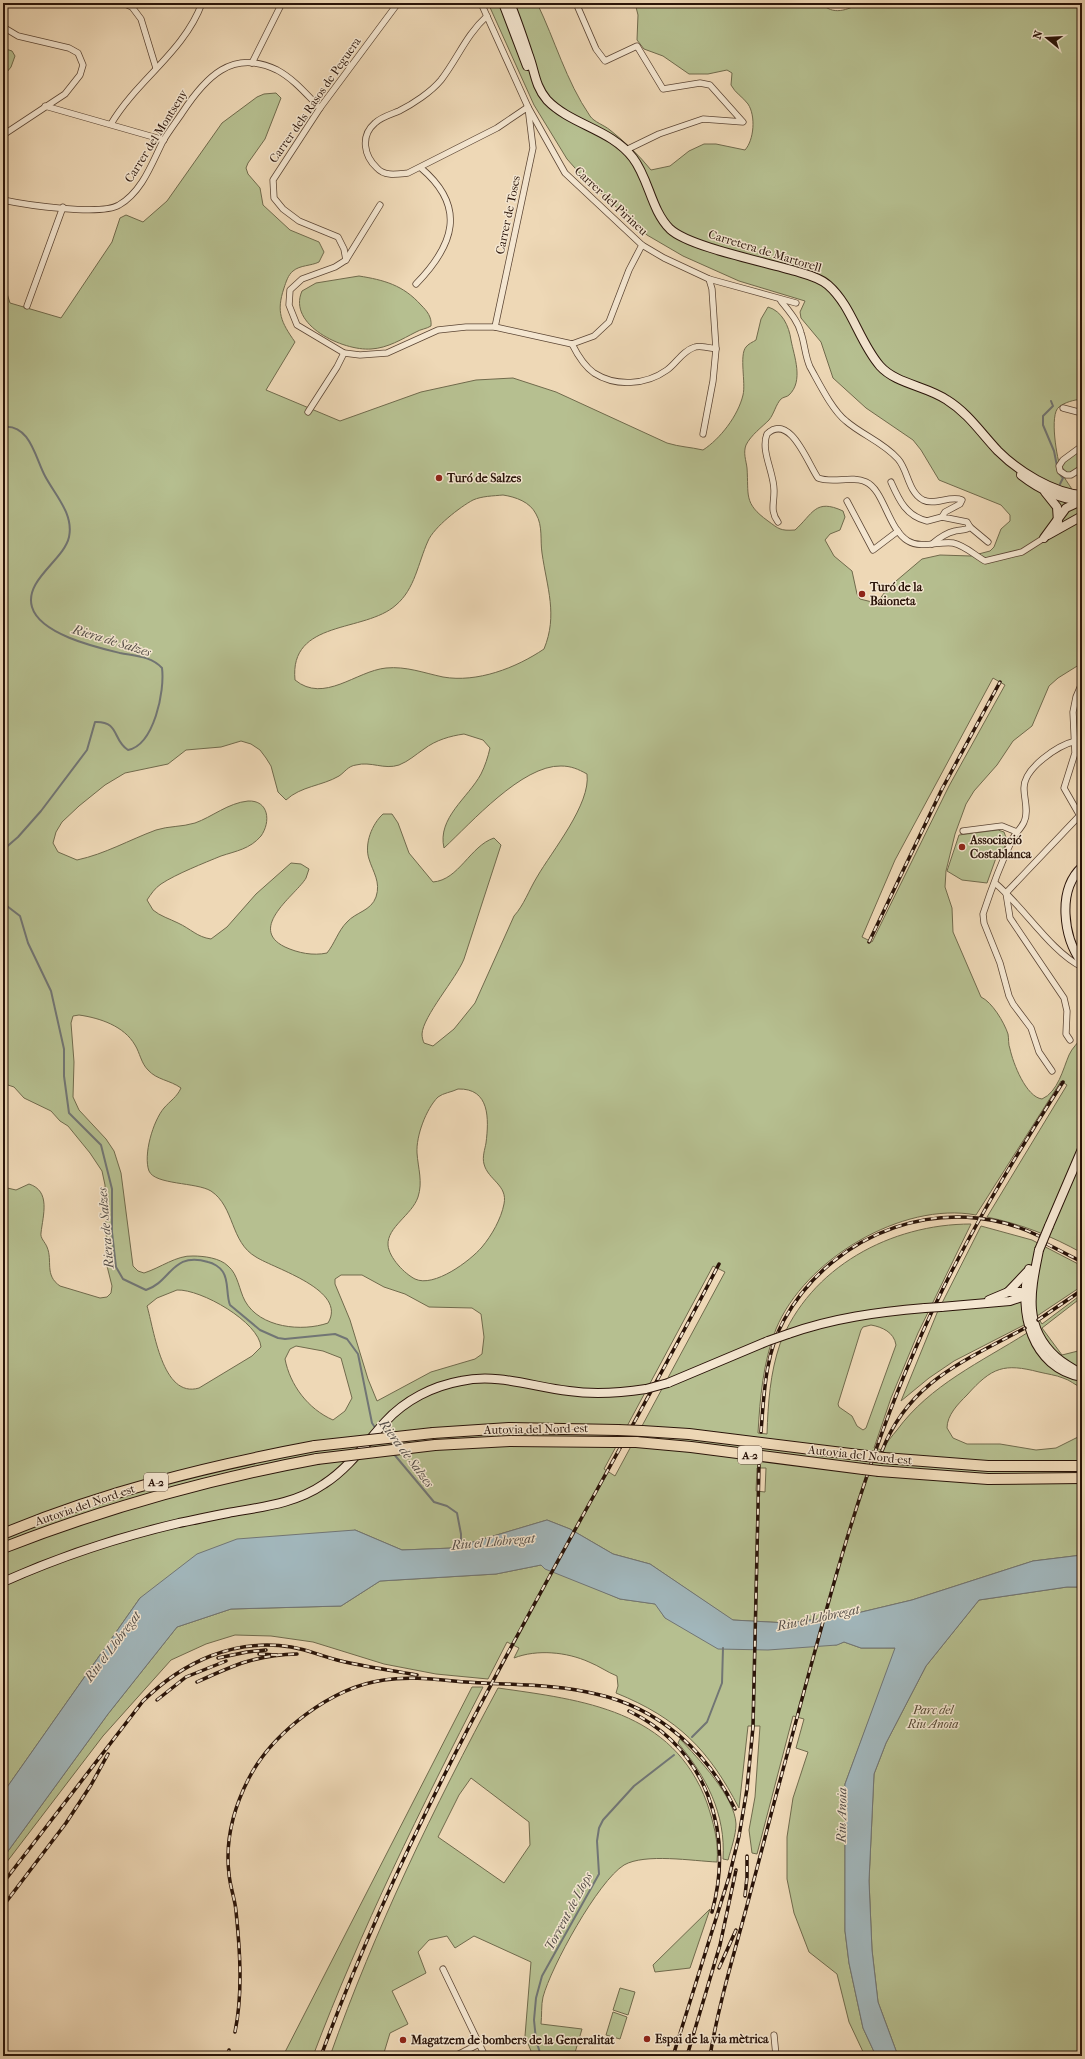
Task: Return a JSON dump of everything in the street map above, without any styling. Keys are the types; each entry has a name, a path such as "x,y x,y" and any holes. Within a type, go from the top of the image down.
{"highway":[{"name":"Autovia del Nord-est","path":"3,1534 83,1504 216,1466 315,1446 432,1433 509,1428 618,1430 689,1434 884,1458 988,1466 1082,1466"},
{"name":"Autovia del Nord-est","path":"3,1548 56,1527 143,1499 237,1475 317,1459 435,1445 510,1441 636,1442 691,1447 879,1471 988,1479 1082,1478"}],"main road":[{"path":"503,3 534,79"},
{"name":"Carretera de Martorell","path":"510,3 530,56 534,79 541,92 556,107 606,134 626,150 638,165 661,217 671,230 691,241 792,270 825,283 838,297 880,366 892,375 940,395 956,406 972,420 1000,452 1033,477 1053,488 1081,498"},
{"path":"1000,452 1007,463 1021,475 1043,490 1064,498 1081,498"},
{"path":"1044,538 1060,523 1066,508 1064,498 1053,488"},
{"path":"1043,490 1057,507 1060,523"},
{"path":"1057,507 1064,498"},
{"path":"1066,508 1081,498"},
{"path":"1060,523 1082,516"},
{"path":"1082,867 1071,880 1068,889 1067,923 1070,940 1082,963"},
{"path":"986,1302 1008,1292 1029,1269 1039,1250 1082,1149"},
{"path":"1039,1250 1032,1279 1030,1298 1036,1328 1043,1340"},
{"path":"1029,1269 1024,1294 1025,1310 1033,1337 1044,1354 1061,1369 1074,1376 1082,1376"},
{"path":"3,1582 44,1564 134,1535 220,1514 283,1503 306,1495 325,1484 343,1470 398,1410 419,1395 440,1386 463,1380 488,1378 583,1393 618,1393 646,1389 668,1383 768,1341 820,1324 859,1315 1018,1299 1024,1294 1032,1279"},
{"path":"1008,1292 1024,1294"},
{"path":"1024,1294 1035,1332 1061,1361 1082,1376"},
{"path":"1010,1300 1020,1305 1025,1310"}],"street":[{"path":"123,3 132,7 141,19 156,68"},
{"path":"112,124 128,98 178,46 195,20 202,3"},
{"path":"252,63 282,3"},
{"name":"Carrer dels Rasos de Peguera","path":"346,260 344,249 338,237 299,221 283,209 274,198 273,180 320,108 398,3"},
{"name":"Carrer del Pirineu","path":"481,3 528,108 565,172 642,245 709,279 781,301 796,303"},
{"path":"576,3 584,25 596,50 605,61 637,46 663,89 700,83 710,85 743,122 703,119 660,134 626,150"},
{"path":"487,16 474,28 440,81 418,100 375,122 367,133 365,152 371,163 380,172 395,175 408,173 421,168 497,128 528,108"},
{"path":"3,27 18,36 69,48 78,53 83,65 80,75 65,94 3,135"},
{"name":"Carrer del Montseny","path":"3,200 89,211 107,209 119,205 132,196 146,175 164,140 200,86 222,68 236,64 252,63 276,70 294,82 320,108"},
{"path":"45,106 164,140"},
{"name":"Carrer de Toses","path":"495,327 533,148 528,108"},
{"path":"416,284 431,268 450,234 450,215 446,198 436,181 421,168"},
{"path":"380,205 346,260 335,267 302,279 290,290 289,305 297,325 344,353 360,355 387,353 438,330 466,327 495,327 572,344 594,336 609,322 629,270 642,245"},
{"path":"28,306 63,207"},
{"path":"703,434 713,381 716,349 712,289 709,279"},
{"path":"781,301 798,324 802,334 806,358 810,367 844,420 874,438 898,459 906,472 913,490 922,499 934,502 962,500 960,504 945,512 942,517"},
{"path":"572,344 579,356 593,372 612,382 634,382 654,378 668,370 686,351 697,346 716,349"},
{"path":"308,412 338,367 344,353"},
{"path":"1063,408 1082,413"},
{"path":"778,522 772,512 774,482 765,443 767,434 772,429 778,428 791,434 818,478 825,481 855,480 870,484 877,492 898,531 911,543 953,543 965,548 985,561 1022,552 1044,538"},
{"path":"1082,446 1063,460 1059,466 1062,474 1069,476 1082,468"},
{"path":"891,482 900,502 912,513 927,521 942,517 967,522 970,527 988,542"},
{"path":"847,501 873,550 898,531"},
{"path":"932,544 946,534 957,530 966,530 970,527"},
{"path":"1006,893 1081,814 1064,788 1075,753 1076,741 1073,712 1076,697 1082,683"},
{"path":"1052,1071 1039,1052 1031,1028 1013,1004 1000,963 984,923 983,914 1010,844 1026,819 1024,788 1028,776 1038,764 1055,750 1065,743 1076,741"},
{"path":"963,831 1002,826 1017,832"},
{"path":"995,883 1056,946 1074,963 1082,967"},
{"path":"1006,893 1010,918 1064,998 1068,1011 1066,1034 1070,1040"},
{"path":"443,1969 485,2056"},
{"path":"774,2035 776,2056"},
{"path":"455,2056 479,2044"}],"green space":[{"path":"488,3 537,3 567,75 590,116 621,139 651,170 670,166 689,151 704,144 716,144 745,150 752,134 753,121 751,109 748,104 731,85 732,73 727,70 708,74 689,74 663,56 644,49 637,40 638,15 635,3 821,3 835,11 845,10 861,3 1082,3 1082,399 1059,407 1056,411 1054,427 1056,447 1062,473 1073,491 1082,492 1082,663 1058,678 1049,686 1032,726 1013,741 997,765 974,791 966,804 955,834 946,871 945,887 952,908 953,932 981,997 989,1003 1004,1024 1008,1034 1009,1047 1017,1070 1026,1086 1036,1097 1042,1099 1048,1096 1056,1086 1070,1052 1082,1037 1082,1207 1080,1220 1082,1253 1036,1231 987,1217 1067,1085 1061,1081 976,1215 947,1213 917,1217 888,1227 859,1241 832,1259 809,1280 790,1304 776,1329 765,1367 758,1433 767,1434 769,1400 774,1366 780,1344 794,1317 811,1293 833,1272 857,1255 883,1242 912,1232 941,1226 971,1224 918,1333 891,1398 874,1448 883,1450 889,1440 910,1414 941,1387 1027,1333 1024,1325 954,1361 929,1378 901,1401 937,1313 981,1226 1032,1240 1082,1266 1082,1286 1037,1316 1042,1324 1082,1294 1082,1297 1042,1328 1062,1355 1082,1350 1082,1388 1066,1379 1027,1369 1007,1368 999,1370 984,1378 960,1402 951,1414 947,1423 947,1428 953,1438 967,1444 1000,1444 1036,1450 1056,1448 1082,1435 1082,1555 1033,1561 912,1600 849,1615 787,1623 732,1620 650,1564 613,1554 570,1529 547,1520 453,1548 402,1550 355,1530 140,1598 3,1793 3,1187 16,1190 29,1184 36,1187 40,1192 44,1204 41,1235 49,1252 50,1273 55,1282 60,1286 100,1298 107,1297 111,1293 112,1286 107,1266 105,1185 102,1171 90,1153 68,1126 60,1121 51,1111 24,1098 14,1087 8,1085 3,1086 3,281 10,303 61,318 112,242 120,218 126,215 143,222 167,201 222,123 257,97 264,94 276,93 281,98 265,139 246,168 248,174 260,188 263,205 290,230 319,242 324,252 319,262 296,269 290,274 286,281 280,304 280,310 283,322 295,342 266,390 340,421 421,392 476,380 513,378 556,392 667,443 703,450 716,440 728,426 741,403 744,390 744,351 748,345 756,340 761,319 768,307 777,312 787,324 796,361 797,376 794,389 789,395 779,401 769,420 751,438 745,448 749,498 754,509 760,515 777,528 783,530 795,530 820,507 834,507 843,511 845,517 840,530 830,534 825,540 834,556 852,571 857,594 860,599 872,602 878,601 889,587 922,559 940,555 971,556 990,551 994,547 1001,529 1010,521 1010,515 1001,505 939,480 921,450 913,440 866,408 833,378 821,342 801,318 800,312 805,301 739,281 683,256 647,235 582,176 567,159 534,105","holes":["503,495 518,499 530,506 538,519 551,613 548,637 544,649 509,668 483,676 469,678 443,677 408,669 386,668 375,670 329,688 317,689 306,686 295,680 296,660 304,646 316,637 332,630 383,614 396,605 412,584 431,536 441,524 461,507 473,500","993,678 1005,685 949,786 872,942 862,937 895,860","464,734 483,740 490,748 481,774 449,818 443,837 444,848 498,797 530,775 546,768 561,766 577,769 587,774 587,786 577,813 537,877 521,907 514,916 475,1003 454,1029 433,1046 424,1043 422,1034 424,1026 464,959 501,845 494,838 478,848 450,875 442,880 433,882 409,853 398,823 392,814 383,814 375,823 368,841 369,859 378,887 374,902 344,926 327,953 316,954 295,951 285,947 274,939 271,930 272,921 278,911 306,878 309,869 301,864 291,863 256,894 227,927 211,939 198,935 183,925 159,914 153,910 147,900 157,887 167,880 221,856 242,849 257,840 264,830 267,819 264,808 260,804 248,801 234,804 195,823 156,830 107,851 77,860 58,852 53,843 56,832 62,822 105,785 125,773 168,764 186,750 221,747 241,741 251,744 260,750 266,758 271,766 278,792 286,800 298,792 339,776 353,766 362,764 388,767 399,765 409,760 433,743","79,1015 95,1018 118,1028 130,1038 148,1070 155,1076 181,1088 178,1094 164,1108 156,1121 148,1147 147,1164 149,1171 153,1176 159,1179 196,1186 211,1191 219,1198 224,1206 241,1243 248,1251 265,1262 307,1282 328,1300 331,1311 328,1323 306,1327 282,1326 261,1317 252,1310 245,1301 231,1269 225,1263 216,1259 202,1256 187,1256 144,1273 138,1271 133,1266 121,1173 114,1151 106,1139 79,1110 73,1097 74,1062 71,1023 73,1016","458,1089 469,1090 482,1099 487,1115 486,1143 483,1161 486,1170 503,1192 504,1204 501,1215 493,1232 476,1253 461,1266 451,1272 432,1280 423,1281 411,1277 398,1265 391,1255 388,1245 391,1232 411,1210 418,1197 420,1186 417,1153 418,1139 430,1108 442,1094","713,1266 725,1272 615,1476 604,1469","341,1275 362,1275 384,1287 405,1294 429,1307 472,1308 481,1314 484,1337 482,1354 475,1359 431,1372 377,1401 368,1379 350,1320 335,1284 335,1279","177,1290 200,1295 227,1309 250,1327 258,1337 261,1347 252,1356 199,1388 186,1389 176,1383 168,1373 157,1345 147,1306 157,1298","871,1325 879,1327 890,1333 895,1340 896,1345 866,1428 863,1430 857,1426 852,1416 839,1407 838,1404 863,1327","296,1346 323,1351 341,1358 352,1398 345,1411 333,1420 308,1403 291,1378 285,1359 290,1349","757,1468 766,1468 765,1492 756,1491"]},
{"path":"3,48 12,51 15,56 11,67 3,77"},
{"path":"359,276 377,279 400,288 414,298 423,307 430,317 431,326 389,345 371,349 346,346 320,334 310,325 303,315 300,303 302,291 316,283"},
{"path":"1082,448 1082,465 1070,473 1066,473 1061,465 1064,461"},
{"path":"998,830 1004,832 1007,840 1000,859 996,858 987,883 962,880 947,871 959,835"},
{"path":"541,1565 620,1599 656,1604 665,1618 836,1645 844,1642 861,1648 896,1648 845,1784 845,1931 849,1963 863,2028 876,2056 865,2056 849,2022 837,1974 809,1952 794,1913 787,1879 787,1837 793,1798 808,1752 796,1748 804,1719 793,1716 757,1854 752,1853 749,1830 755,1797 760,1726 748,1726 739,1808 716,1769 690,1738 657,1713 616,1693 618,1686 617,1676 593,1664 562,1654 532,1653 514,1658 519,1648 507,1642 488,1679 436,1674 384,1664 313,1642 271,1636 235,1635 206,1644 171,1660 103,1736 3,1867 3,1858 108,1714 177,1627 231,1609 341,1606 380,1581 496,1574"},
{"name":"Parc del Riu Anoia","path":"1067,1587 1082,1587 1082,2056 898,2056 878,2002 872,1950 869,1881 874,1774 886,1743 926,1666 979,1600"},
{"path":"472,1687 483,1687 393,1869 351,1962 313,2056 283,2056"},
{"path":"498,1688 562,1698 593,1705 622,1715 648,1729 672,1747 692,1772 707,1803 711,1817 716,1839 717,1862 683,1859 644,1859 633,1861 624,1865 613,1874 602,1888 589,1906 565,1946 555,1966 542,2000 541,2024 582,2029 574,2056 533,2056 525,2036 531,1962 474,1936 455,1948 447,1936 429,1940 418,1952 426,1973 392,1991 408,2024 390,2033 383,2056 330,2056 366,1962 386,1915 429,1823","holes":["471,1778 529,1822 530,1845 504,1883 438,1837 459,1795"]},
{"path":"680,1739 696,1756 723,1790 734,1813 736,1828 728,1860 723,1859 721,1827 712,1796 697,1769 678,1743"},
{"path":"710,1909 690,1968 655,1972 653,1965"},
{"path":"620,1988 635,1992 628,2015 613,2010"},
{"path":"613,2012 627,2017 620,2039 606,2035"}],"water":[{"name":"Riu el Llobregat","path":"547,1520 570,1529 613,1554 650,1564 733,1620 787,1623 849,1615 912,1600 1033,1561 1082,1555 1082,1587 1067,1587 979,1600 926,1666 886,1743 874,1774 869,1881 872,1950 878,2002 898,2056 876,2056 863,2028 849,1963 845,1931 845,1784 895,1648 861,1648 844,1642 837,1645 768,1650 718,1649 665,1618 655,1604 620,1599 545,1569 541,1565 496,1574 380,1581 341,1606 231,1609 177,1627 108,1714 3,1858 3,1793 140,1598 197,1554 237,1539 355,1530 402,1550 453,1548"}],"waterway":[{"path":"1051,401 1053,406 1043,416 1043,425 1054,451 1057,466"},
{"name":"Riera de Salzes","path":"3,427 12,427 20,431 31,444 45,476 63,505 69,520 70,529 66,546 39,579 34,588 31,597 32,607 37,616 46,625 70,638 97,647 142,657 153,661 162,668 162,690 156,716 145,738 137,746 128,750 123,746 112,728 103,723 95,722 87,750 41,811 18,837 3,850"},
{"path":"1058,472 1063,478 1060,484"},
{"name":"Riera de Salzes","path":"3,903 20,916 28,943 51,991 64,1049 64,1076 69,1113 101,1145 112,1189 112,1232 116,1267 123,1279 146,1290 161,1281 179,1264 196,1260 210,1263 220,1268 225,1276 230,1305 260,1330 278,1338 285,1339 335,1334 347,1339 358,1354 372,1423 376,1429"},
{"name":"Riera de Salzes","path":"393,1453 434,1502 447,1506 457,1513 461,1534 461,1547"},
{"name":"Torrent de Llops","path":"692,1737 707,1722 722,1683 723,1648"},
{"name":"Torrent de Llops","path":"541,2056 536,2040 534,2020 536,1998 542,1976 599,1874 597,1841 599,1828 603,1820 634,1786 674,1755"}],"railway":[{"path":"869,942 942,789 1000,682"},
{"path":"710,2056 728,1977 810,1669 856,1509 893,1403 914,1352 946,1282 982,1214 1063,1082"},
{"path":"761,1432 766,1375 778,1333 784,1320 805,1289 831,1263 862,1242 895,1227 930,1219 967,1217 1003,1223 1039,1236"},
{"path":"1047,1244 1082,1262"},
{"path":"321,2056 362,1953 407,1852 456,1752 507,1654 719,1264"},
{"path":"1038,1320 1082,1290"},
{"path":"882,1451 893,1427 907,1407 923,1390 961,1363 1025,1328"},
{"path":"673,2056 729,1877 739,1836 747,1789 753,1727 759,1465"},
{"path":"3,1883 143,1701 159,1687 192,1664 230,1650 249,1646 270,1645 298,1648 350,1663 417,1675"},
{"path":"218,1658 266,1650"},
{"path":"259,1654 277,1655"},
{"path":"197,1682 246,1662 269,1656 297,1654"},
{"path":"157,1700 186,1677 226,1661"},
{"path":"235,2032 238,2017 240,1987 240,1956 235,1902 228,1862 228,1849 235,1812 249,1778 273,1744 306,1714 344,1692 364,1684 384,1680 421,1678 554,1687 596,1694 619,1701 640,1710 661,1722 679,1735 696,1751 711,1769 724,1788 735,1809"},
{"path":"629,1711 656,1727 678,1747 695,1770 708,1796 716,1823 719,1852 718,1882 712,1912"},
{"path":"3,1906 66,1823 91,1785 108,1754"},
{"path":"745,1896 747,1856"},
{"path":"687,2056 720,1945 736,1870"},
{"path":"719,1968 736,1930"},
{"path":"227,2056 229,2050"}],"place":[{"name":"Turó de Salzes","path":"439,478"},
{"name":"Turó de la Baioneta","path":"862,594"},
{"name":"Associació Costablanca","path":"962,847"},
{"name":"Espai de la via mètrica","path":"647,2039"},
{"name":"Magatzem de bombers de la Generalitat","path":"403,2040"}],"water label":[{"name":"Riu Anoia","path":"841,1815"}]}
